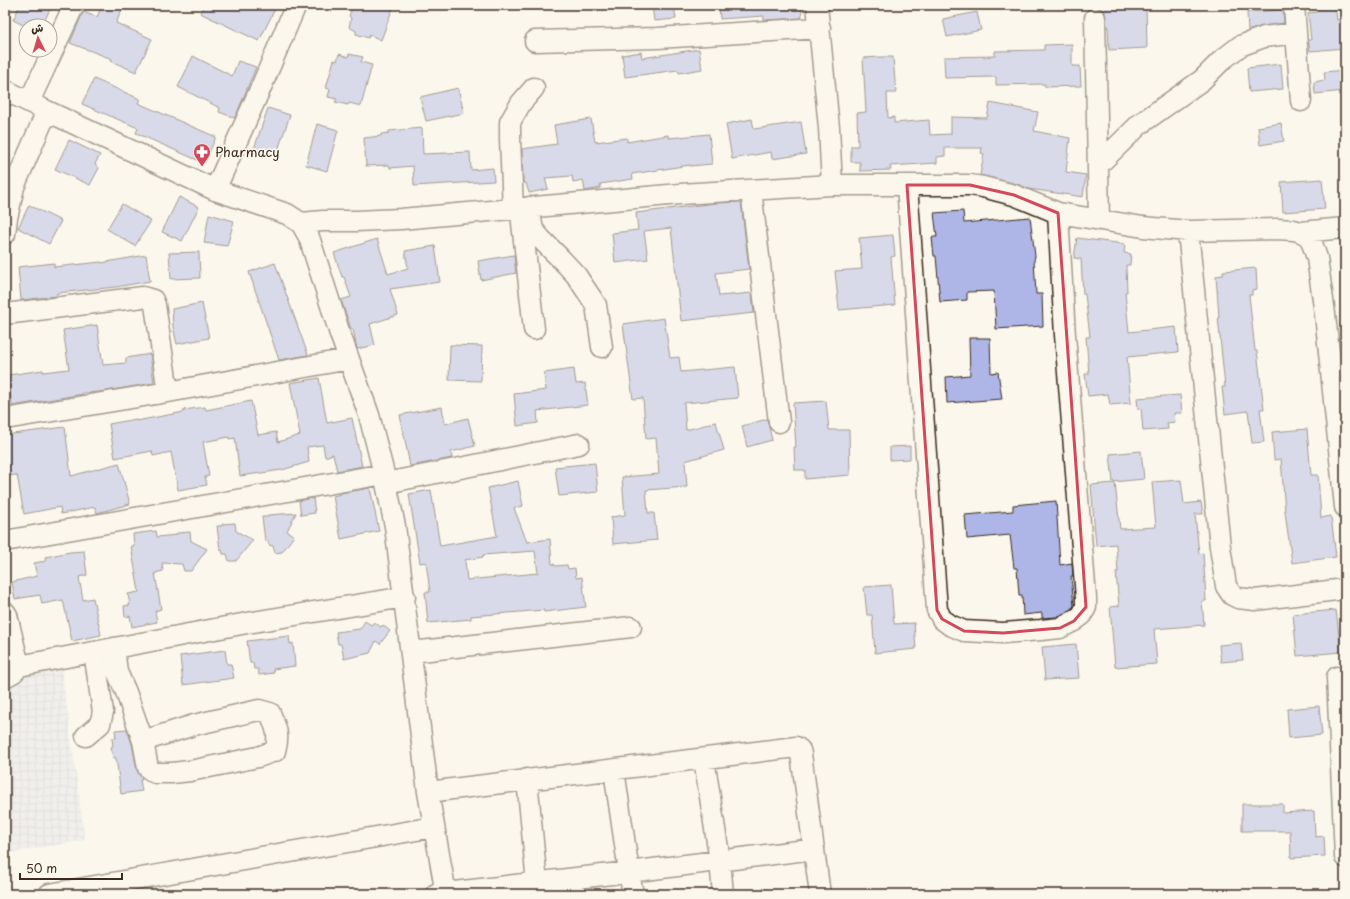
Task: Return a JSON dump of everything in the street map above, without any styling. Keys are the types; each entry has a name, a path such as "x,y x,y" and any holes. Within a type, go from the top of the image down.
{"street":[{"path":"29,102 74,5"},
{"path":"215,190 296,5"},
{"path":"817,5 829,128 832,185"},
{"path":"1294,5 1301,101"},
{"path":"1095,18 1099,220"},
{"path":"535,41 657,38 820,28"},
{"path":"1098,165 1140,124 1202,80 1222,60 1240,46 1264,37 1296,33"},
{"path":"534,88 521,103 510,122 510,139 521,208 534,329"},
{"path":"5,90 215,190 287,214 301,223 309,237 369,415 395,526 412,652 428,792 443,893 537,888 629,872 814,849"},
{"path":"5,234 14,188 47,111"},
{"path":"301,223 401,219 680,194 832,185 963,185 983,187 1014,196 1058,214 1143,227 1188,231 1276,230 1301,232 1345,228"},
{"path":"907,185 937,610 942,619 950,625 964,631 1002,633 1060,628 1082,615 1086,607 1065,336 1058,214"},
{"path":"751,190 779,422"},
{"path":"521,208 533,230 576,276 596,305 602,347"},
{"path":"1188,231 1220,548 1226,586 1232,595 1238,598 1255,600 1345,589"},
{"path":"1301,232 1307,235 1311,240 1317,258 1325,314 1345,507"},
{"path":"5,314 143,297 153,300 156,310 168,392"},
{"path":"5,419 168,392 350,359"},
{"path":"5,541 385,479 579,444"},
{"path":"5,612 7,615 12,672 94,652 239,624 404,597"},
{"path":"412,652 631,627"},
{"path":"114,648 117,672 126,692 143,741 148,768 155,773 190,771 258,757 275,751 278,742 275,724 270,713 259,710 194,725 143,741"},
{"path":"86,736 100,724 103,712 94,652"},
{"path":"1337,677 1345,857"},
{"path":"428,792 792,747 798,748 801,754 820,894"},
{"path":"704,759 720,861 723,894"},
{"path":"614,770 633,894"},
{"path":"526,779 537,888"},
{"path":"49,894 434,827"}],"highlighted area":[{"path":"907,185 970,185 1014,195 1058,213 1086,607 1074,621 1060,628 1003,633 964,631 942,619 937,610"}],"shaded area":[{"path":"61,665 85,840 5,854 5,673"}],"building":[{"path":"20,5 52,5 46,18 18,18 18,22 13,20"},
{"path":"102,5 124,5 116,23 152,39 136,72 111,61 112,59 70,43 83,12 97,17"},
{"path":"204,5 277,5 259,41 200,13"},
{"path":"353,5 394,5 381,40 370,35 368,38 356,34 356,31 349,27 351,18 349,16"},
{"path":"652,5 674,5 676,19 654,21"},
{"path":"719,5 801,5 802,18 764,20 764,16 720,19"},
{"path":"1104,5 1146,5 1147,48 1109,50 1108,27"},
{"path":"1335,6 1337,20 1345,19 1345,48 1310,51 1308,40 1311,40 1308,13 1317,12 1316,9"},
{"path":"1283,10 1284,23 1262,26 1248,31 1247,12"},
{"path":"977,12 981,30 947,37 943,19"},
{"path":"1072,44 1072,66 1080,66 1081,86 1045,87 1045,84 996,85 996,77 945,78 944,57 995,56 995,51 1044,50 1044,45"},
{"path":"699,49 702,69 679,73 678,70 625,77 622,55 641,52 642,58"},
{"path":"339,54 348,57 349,54 363,57 361,62 372,65 361,106 335,102 337,99 328,97 330,89 326,88 334,60 337,61"},
{"path":"193,56 232,76 238,61 256,67 235,118 219,112 220,108 178,87"},
{"path":"893,57 896,93 887,93 888,118 894,117 894,123 929,120 930,135 951,134 951,117 987,118 990,103 1038,112 1034,131 1070,138 1066,172 1086,175 1083,197 1029,189 1017,184 980,175 984,154 981,153 982,148 945,148 945,156 937,157 937,163 890,166 891,170 860,171 860,162 851,162 851,146 858,146 857,113 866,112 863,58"},
{"path":"1281,64 1283,89 1249,92 1247,68"},
{"path":"1345,70 1345,91 1315,94 1314,82 1325,80 1324,72"},
{"path":"94,79 140,99 138,103 216,137 204,163 136,133 138,128 82,104"},
{"path":"458,88 464,113 426,121 420,97"},
{"path":"268,108 290,115 276,156 254,149"},
{"path":"591,119 595,142 627,138 627,142 668,135 669,138 709,134 712,164 690,165 632,174 633,179 600,184 601,188 585,191 583,180 573,182 572,176 545,178 548,189 529,193 526,183 523,183 522,149 557,144 554,125"},
{"path":"752,119 754,129 801,122 806,154 772,159 771,152 732,159 726,124"},
{"path":"1281,123 1284,141 1260,145 1258,127"},
{"path":"317,124 338,130 327,171 306,165"},
{"path":"422,128 423,154 470,152 471,170 493,168 494,181 414,186 413,166 390,168 389,165 366,166 364,138 381,136 381,134 389,133 389,131"},
{"path":"69,140 100,155 95,164 99,168 90,185 55,169"},
{"path":"1322,179 1325,209 1283,212 1281,182"},
{"path":"179,197 199,207 182,241 162,232"},
{"path":"741,202 749,269 716,273 719,296 752,293 754,313 681,321 671,228 644,231 648,259 615,263 612,233 638,230 636,213 715,203"},
{"path":"122,204 151,221 135,246 107,229"},
{"path":"29,205 61,221 49,244 18,228"},
{"path":"963,211 964,223 1030,217 1035,256 1036,294 1042,294 1043,326 996,329 994,291 967,292 967,300 940,302 936,256 934,256 932,237 937,237 934,213"},
{"path":"209,214 234,221 227,246 204,243"},
{"path":"893,235 895,256 891,257 895,305 839,310 835,271 862,269 859,238"},
{"path":"1077,238 1125,244 1124,253 1131,254 1130,265 1126,265 1127,292 1125,292 1129,332 1176,327 1178,352 1127,357 1131,403 1110,405 1108,394 1088,396 1085,374 1089,374 1086,337 1090,337 1085,294 1083,294 1081,259 1074,258"},
{"path":"377,239 388,274 408,268 405,251 435,246 440,282 390,289 398,315 370,324 375,345 357,349 353,329 351,329 341,300 351,297 334,253"},
{"path":"199,252 200,278 171,279 169,253"},
{"path":"146,255 150,281 116,287 57,293 57,296 21,300 18,267 54,263 54,267 101,263"},
{"path":"514,255 516,273 481,280 478,261"},
{"path":"275,263 308,355 279,360 249,272"},
{"path":"1256,268 1257,289 1252,290 1252,295 1249,295 1255,351 1257,351 1264,409 1260,409 1264,442 1252,443 1248,411 1225,414 1222,387 1225,387 1218,317 1216,276 1223,275 1223,271"},
{"path":"202,303 209,338 177,344 173,327 172,309"},
{"path":"664,318 670,358 679,357 681,372 735,367 738,398 684,403 686,430 716,422 724,450 685,461 687,487 646,490 648,513 654,513 657,540 613,544 611,517 625,515 622,477 659,474 656,438 646,439 643,398 633,399 623,324"},
{"path":"97,325 103,365 126,363 126,358 150,354 154,383 100,392 82,393 83,394 12,406 8,375 43,370 43,372 69,369 63,330"},
{"path":"969,338 990,338 991,373 998,372 1002,399 947,403 946,377 970,375"},
{"path":"450,345 482,346 481,381 449,380"},
{"path":"574,369 576,384 585,383 588,405 537,411 538,423 517,426 514,394 546,390 544,373"},
{"path":"319,378 327,423 352,418 362,466 337,471 333,454 325,457 323,445 307,447 309,462 282,470 240,476 235,438 229,439 229,437 203,442 209,476 205,477 207,485 178,490 171,452 153,456 152,451 115,458 109,424 136,419 136,421 184,412 184,410 205,407 206,410 251,401 258,435 276,432 278,442 300,435 290,383"},
{"path":"1180,395 1182,413 1174,413 1175,422 1167,423 1168,429 1143,431 1141,408 1138,409 1137,398"},
{"path":"826,401 829,430 849,430 850,475 805,479 805,470 795,470 794,447 796,447 793,403"},
{"path":"442,407 445,424 468,418 475,446 451,452 452,458 410,466 400,415"},
{"path":"767,419 772,440 747,447 742,426"},
{"path":"65,427 71,476 119,463 130,504 97,513 95,507 61,514 60,507 24,514 17,475 5,476 5,435"},
{"path":"1307,429 1311,475 1318,475 1321,518 1331,516 1336,557 1292,563 1285,512 1281,459 1274,460 1272,432"},
{"path":"910,446 910,459 890,460 890,447"},
{"path":"1141,451 1144,479 1113,482 1110,454"},
{"path":"595,463 598,492 559,496 555,467"},
{"path":"1181,480 1184,504 1201,502 1203,514 1195,514 1199,554 1203,553 1206,601 1202,601 1204,625 1154,629 1157,664 1115,667 1110,607 1119,606 1116,572 1118,572 1116,544 1096,546 1091,485 1115,483 1120,529 1156,527 1152,482"},
{"path":"518,481 523,506 514,508 527,542 550,539 552,564 555,566 567,565 568,569 575,568 576,578 582,577 586,607 544,612 544,610 471,616 471,619 428,623 425,592 430,592 426,562 420,563 409,494 431,490 440,546 497,536 488,488","holes":["535,551 538,573 467,580 465,560 483,557 483,555"]},
{"path":"370,488 379,531 341,539 333,496 341,493"},
{"path":"313,498 315,513 301,515 299,501"},
{"path":"1056,501 1060,565 1072,563 1073,576 1071,576 1074,606 1057,617 1042,618 1042,613 1023,615 1022,595 1019,595 1017,568 1014,568 1010,535 967,539 965,515 1013,511 1013,505"},
{"path":"296,513 287,531 294,536 282,552 275,553 273,546 269,545 268,541 265,541 262,517 268,517 268,515"},
{"path":"235,523 236,531 253,540 236,561 229,561 227,554 223,554 222,550 220,550 217,526"},
{"path":"156,531 157,537 190,532 191,541 207,549 191,571 184,571 182,564 162,563 163,571 155,573 161,609 155,611 157,622 132,627 130,616 125,617 124,606 130,605 128,594 139,592 131,546 134,546 133,534"},
{"path":"84,551 87,575 79,577 83,600 93,598 101,635 72,641 63,600 42,604 40,595 15,599 12,582 37,576 34,563 46,561 45,557"},
{"path":"891,585 894,624 914,623 916,649 875,653 872,615 867,615 864,587"},
{"path":"1336,610 1341,652 1297,656 1293,614"},
{"path":"365,621 371,625 374,622 381,627 383,625 390,631 380,644 376,641 370,653 344,659 341,644 338,644 336,632 360,629"},
{"path":"289,636 290,644 293,643 295,666 273,669 274,673 259,675 258,669 254,669 253,663 250,663 247,641"},
{"path":"1241,643 1243,660 1221,662 1219,645"},
{"path":"1076,644 1079,678 1045,680 1042,647"},
{"path":"225,650 227,664 231,664 234,678 183,685 180,656"},
{"path":"1319,706 1322,735 1289,738 1287,709"},
{"path":"127,729 132,744 137,770 142,780 140,780 142,791 121,794 116,758 113,758 111,747 113,746 112,738 116,738 115,730"},
{"path":"1242,804 1283,804 1283,813 1314,811 1315,837 1324,836 1325,856 1291,858 1290,831 1242,831"}],"place":[{"name":"Pharmacy","path":"202,167"}]}
